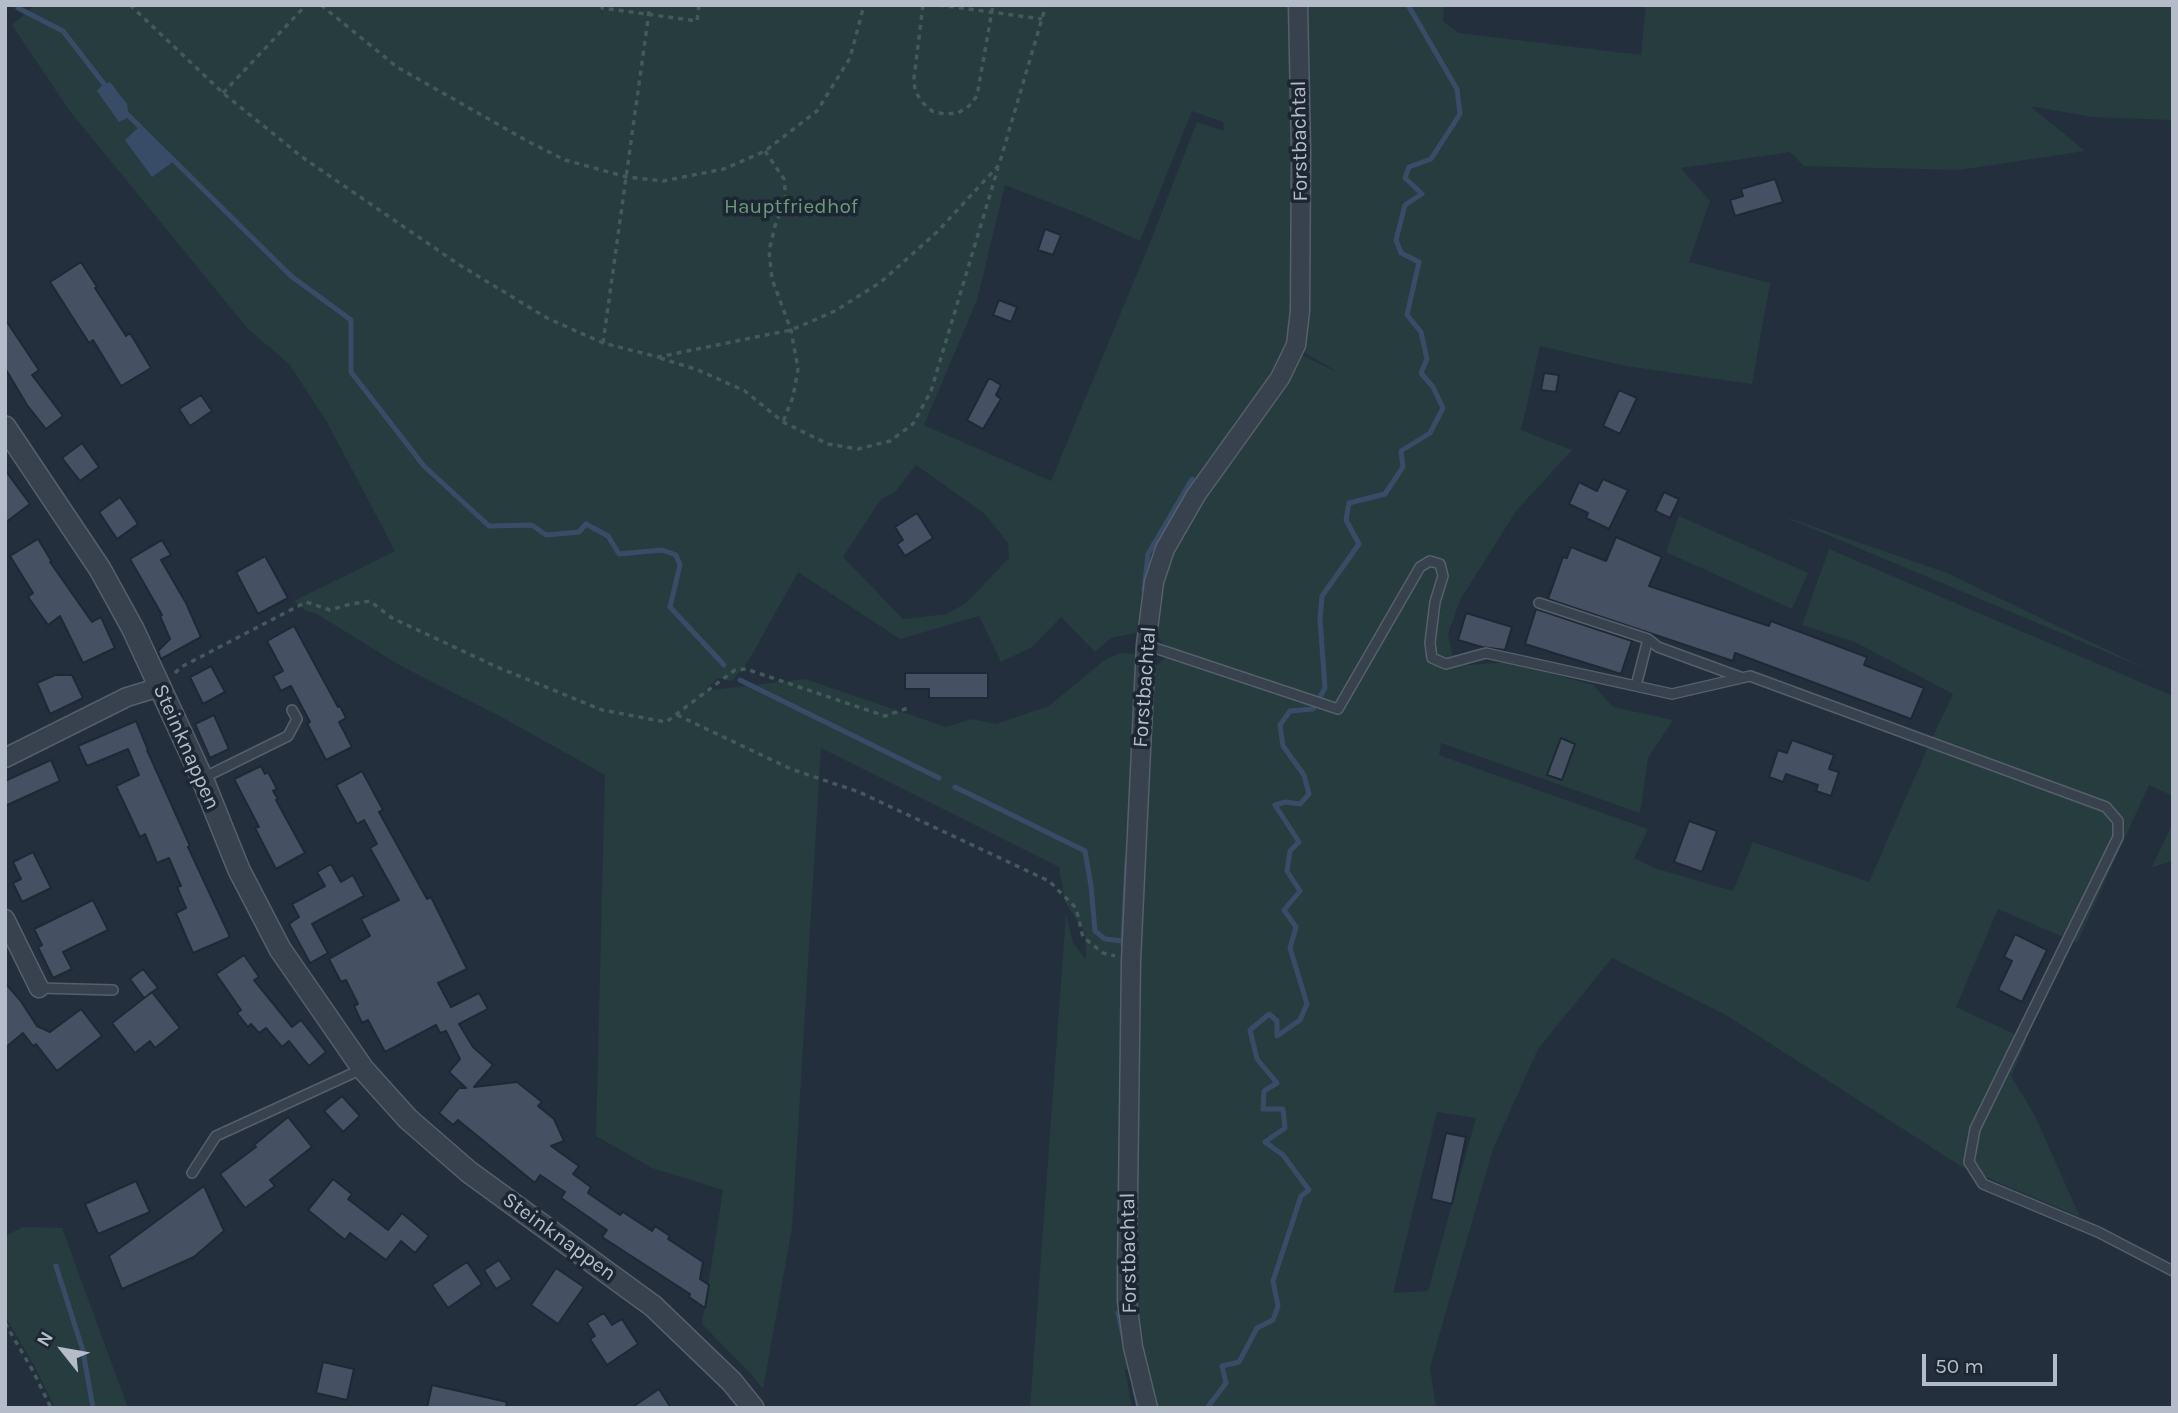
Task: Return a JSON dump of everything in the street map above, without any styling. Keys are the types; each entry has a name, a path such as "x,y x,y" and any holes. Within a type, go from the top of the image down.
{"street":[{"name":"Forstbachtal","path":"1148,1408 1133,1347 1127,1301 1130,960 1146,645 1154,582 1165,549 1196,495 1280,378 1296,345 1300,311 1301,150 1298,5"},
{"name":"Steinknappen","path":"5,427 100,569 133,629 202,778 239,870 279,949 363,1069 408,1119 470,1172 653,1306 691,1342 749,1406"},
{"path":"5,758 127,697 160,687"},
{"path":"5,919 39,988"}],"lane":[{"path":"1146,645 1338,709 1420,567 1430,561 1440,564 1443,576 1435,602 1430,643 1432,658 1446,664 1486,653 1672,694 1750,676 2106,807 2118,821 2119,837 1975,1129 1969,1163 1983,1184 2098,1232 2173,1271"},
{"path":"1539,603 1648,639 1658,647 1741,678"},
{"path":"1636,686 1648,639"},
{"path":"202,778 288,736 297,719 292,710"},
{"path":"39,988 113,990"},
{"path":"192,1173 216,1136 363,1069"}],"path":[{"path":"130,5 223,93 302,157 458,264 547,318 603,343 698,370 744,391 783,422 828,444 858,450 890,441 913,424 931,391 1046,5"},
{"path":"223,93 306,5"},
{"path":"321,5 397,67 529,142 565,160 626,177 663,181 724,169 765,151 817,111 850,58 864,5"},
{"path":"603,5 602,8 697,21 699,5"},
{"path":"603,343 650,5"},
{"path":"923,5 914,78 915,91 932,111 944,114 958,113 969,106 977,96 993,5"},
{"path":"939,5 1042,19"},
{"path":"765,151 784,179 786,199 769,251 772,279 791,330 798,369 793,397 783,422"},
{"path":"658,357 791,330 835,311 881,282 937,233 999,165"},
{"path":"160,687 181,667 306,602 330,610 370,601 392,618 497,667 602,710 666,722 735,670 746,669 885,716 908,708"},
{"path":"677,715 791,769 859,792 1049,881 1076,908 1083,937 1102,953 1130,960"},
{"path":"6,1325 51,1408"}],"green space":[{"name":"Hauptfriedhof","path":"35,5 1288,5 1294,152 1289,349 1341,374 1305,353 1303,5 1444,5 1443,21 1458,33 1641,55 1646,5 2173,5 2173,120 2092,117 2030,106 2085,151 1959,170 1804,166 1790,152 1681,168 1710,201 1689,262 1770,283 1752,384 1626,366 1540,346 1521,430 1572,450 1516,511 1460,600 1448,634 1455,666 1509,662 1593,685 1613,707 1673,720 1648,758 1640,813 1441,743 1439,755 1648,829 1634,858 1654,868 1733,891 1753,842 1869,882 1953,694 1855,642 1802,625 1829,549 2173,696 2173,796 2149,785 2077,943 1998,909 1956,1007 2027,1040 2011,1076 2035,1116 2080,1217 1962,1167 1726,1015 1612,958 1538,1049 1493,1149 1430,1367 1436,1408 1152,1408 1146,1366 1125,1370 1132,1408 1030,1408 1066,914 1073,943 1086,959 1085,932 1065,902 1059,867 821,748 792,1228 763,1389 702,1324 723,1190 652,1168 596,1136 605,775 505,719 401,666 317,614 306,611 294,601 395,551 327,422 289,364 248,329 69,110 12,25","holes":["1192,111 1223,122 1224,131 1197,122 1051,481 924,425 977,300 1005,185 1140,241","916,465 985,514 1008,543 1009,558 966,603 947,614 903,619 843,557 881,499 894,493","798,572 900,639 979,616 1001,662 1032,647 1061,617 1095,652 1111,638 1154,632 1170,653 1152,670 1137,654 1119,653 1102,662 1049,706 996,724 972,719 946,727 805,679 704,691 718,678 732,681 749,660","1437,1112 1476,1118 1428,1291 1393,1293"]},
{"path":"1780,515 1947,573 2149,670"},
{"path":"1679,516 1808,573 1792,609 1666,552"},
{"path":"2173,823 2173,861 2152,867"},
{"path":"23,1227 62,1228 128,1408 55,1408 5,1316 5,1236"}],"water":[{"path":"110,82 127,104 129,117 119,122 97,91 103,84"},
{"path":"139,127 174,161 152,177 125,140"}],"building":[{"path":"1775,179 1783,202 1735,216 1730,200 1743,196 1741,189"},
{"path":"1045,229 1061,235 1053,255 1038,250"},
{"path":"81,262 126,336 130,333 151,368 121,386 93,340 89,343 50,282"},
{"path":"999,300 1017,307 1011,322 993,315"},
{"path":"5,319 39,370 32,375 63,416 46,429 27,405 5,368"},
{"path":"1544,373 1559,375 1556,392 1541,390"},
{"path":"989,378 1001,385 996,395 1001,399 983,429 967,420"},
{"path":"1619,390 1637,398 1620,434 1603,426"},
{"path":"201,395 212,411 190,426 179,409"},
{"path":"82,443 99,467 80,481 62,458"},
{"path":"5,470 30,504 5,523"},
{"path":"1603,479 1628,490 1609,529 1586,518 1588,513 1569,504 1579,482 1597,491"},
{"path":"1664,492 1679,499 1670,518 1655,511"},
{"path":"120,497 138,524 117,539 99,512"},
{"path":"917,513 933,538 905,556 897,544 903,540 895,527"},
{"path":"1616,537 1662,557 1649,586 1769,626 1771,621 1867,657 1864,665 1924,688 1911,719 1735,653 1733,661 1548,599 1563,557 1567,558 1571,547 1606,561"},
{"path":"38,539 50,562 92,622 101,617 115,648 83,663 60,616 48,625 28,597 33,593 10,556"},
{"path":"162,540 171,555 161,560 186,603 201,637 161,659 158,651 170,639 160,616 162,615 130,559"},
{"path":"265,556 288,598 258,614 236,572"},
{"path":"1536,609 1632,641 1621,674 1525,644"},
{"path":"1466,613 1512,627 1505,650 1458,640"},
{"path":"294,626 346,718 339,722 352,747 326,760 291,686 281,691 273,676 283,671 267,641"},
{"path":"211,666 225,692 203,704 190,677"},
{"path":"905,673 988,673 988,698 929,698 929,689 905,689"},
{"path":"55,675 72,675 83,698 50,714 37,683"},
{"path":"214,715 229,749 210,758 195,724"},
{"path":"136,721 190,846 188,847 230,937 193,953 176,913 186,908 177,887 181,886 169,858 157,863 145,834 140,837 116,786 139,775 128,749 87,766 78,746"},
{"path":"1561,738 1575,744 1562,780 1547,775"},
{"path":"1792,740 1834,755 1829,769 1839,772 1831,796 1816,791 1818,785 1786,774 1783,782 1769,777 1778,750 1787,753"},
{"path":"51,760 60,781 5,806 5,781"},
{"path":"261,766 265,774 268,772 277,789 273,791 278,799 276,800 305,853 276,869 255,828 259,827 234,779"},
{"path":"362,771 383,810 379,812 427,899 431,897 467,969 438,983 451,1007 479,993 488,1009 459,1024 473,1047 493,1065 474,1087 517,1082 542,1102 538,1106 554,1119 564,1141 551,1146 579,1166 573,1174 591,1187 588,1193 620,1215 623,1212 652,1231 655,1226 670,1236 668,1239 703,1262 700,1279 709,1285 705,1308 689,1297 690,1294 602,1237 607,1230 561,1198 565,1192 540,1175 535,1183 458,1120 453,1125 439,1113 459,1088 466,1088 449,1072 460,1059 446,1031 440,1033 436,1025 385,1052 368,1020 362,1023 354,1006 358,1004 346,980 341,982 329,959 370,936 361,919 399,900 370,848 377,844 364,820 357,824 336,785"},
{"path":"1689,821 1717,831 1702,872 1674,862"},
{"path":"33,852 51,888 22,902 13,883 21,879 13,862"},
{"path":"331,864 341,882 353,875 364,896 312,924 328,953 310,963 289,924 299,917 292,904 325,886 317,872"},
{"path":"93,900 108,930 63,952 72,969 53,978 38,947 42,945 34,929"},
{"path":"2015,934 2047,950 2022,1002 1998,990 2012,961 2004,957"},
{"path":"244,955 259,977 254,980 292,1027 301,1020 326,1052 309,1066 289,1041 282,1047 266,1028 259,1033 251,1024 248,1027 237,1013 241,1010 216,974"},
{"path":"143,969 158,988 144,998 130,979"},
{"path":"5,983 37,1026 50,1032 81,1009 102,1036 57,1071 36,1044 33,1046 23,1033 5,1048"},
{"path":"152,992 180,1028 155,1048 150,1041 135,1053 112,1023"},
{"path":"342,1096 360,1116 343,1132 324,1111"},
{"path":"288,1117 312,1147 270,1180 275,1186 245,1208 220,1174 256,1147 254,1145"},
{"path":"1446,1133 1466,1137 1452,1204 1431,1199"},
{"path":"333,1179 352,1194 348,1199 388,1230 402,1213 429,1236 415,1253 401,1241 386,1260 350,1233 345,1240 308,1210"},
{"path":"136,1181 150,1212 98,1234 85,1204"},
{"path":"204,1186 224,1231 194,1257 122,1289 109,1256"},
{"path":"499,1260 512,1279 496,1289 484,1270"},
{"path":"467,1262 482,1284 448,1308 432,1285"},
{"path":"556,1268 584,1287 558,1324 531,1305"},
{"path":"604,1313 612,1325 622,1319 638,1344 607,1365 590,1339 595,1336 587,1323"},
{"path":"323,1362 354,1369 347,1400 316,1393"},
{"path":"432,1385 507,1402 506,1408 427,1408"},
{"path":"659,1389 671,1408 631,1408"}],"waterway":[{"path":"1207,1408 1226,1383 1222,1366 1239,1362 1257,1328 1273,1320 1278,1306 1273,1281 1301,1196 1309,1190 1283,1155 1265,1142 1285,1128 1283,1109 1263,1109 1264,1091 1277,1083 1257,1059 1250,1030 1269,1014 1277,1021 1277,1036 1300,1020 1307,1004 1290,948 1296,927 1284,910 1300,891 1287,871 1290,851 1299,842 1275,805 1285,802 1300,804 1309,794 1304,775 1283,746 1280,725 1290,711 1313,709 1325,688 1320,619 1322,596 1359,544 1346,520 1349,503 1385,494 1403,467 1401,451 1430,433 1443,408 1433,387 1421,373 1427,359 1421,332 1407,315 1419,262 1401,253 1396,240 1405,205 1422,194 1405,178 1409,167 1431,159 1460,114 1457,89 1408,5"},
{"path":"18,8 63,31 107,88"},
{"path":"126,113 291,276 351,320 351,372 424,466 489,526 532,525 546,535 579,532 586,524 608,536 619,554 662,550 676,555 680,565 670,607 724,665"},
{"path":"1144,590 1148,554 1192,479"},
{"path":"740,680 939,778"},
{"path":"955,787 1085,851 1095,931 1105,939 1123,941 1123,945"},
{"path":"1123,941 1127,860"},
{"path":"56,1266 83,1351 93,1408"},
{"path":"1118,1313 1124,1340"},
{"path":"1135,1391 1139,1408"}]}
